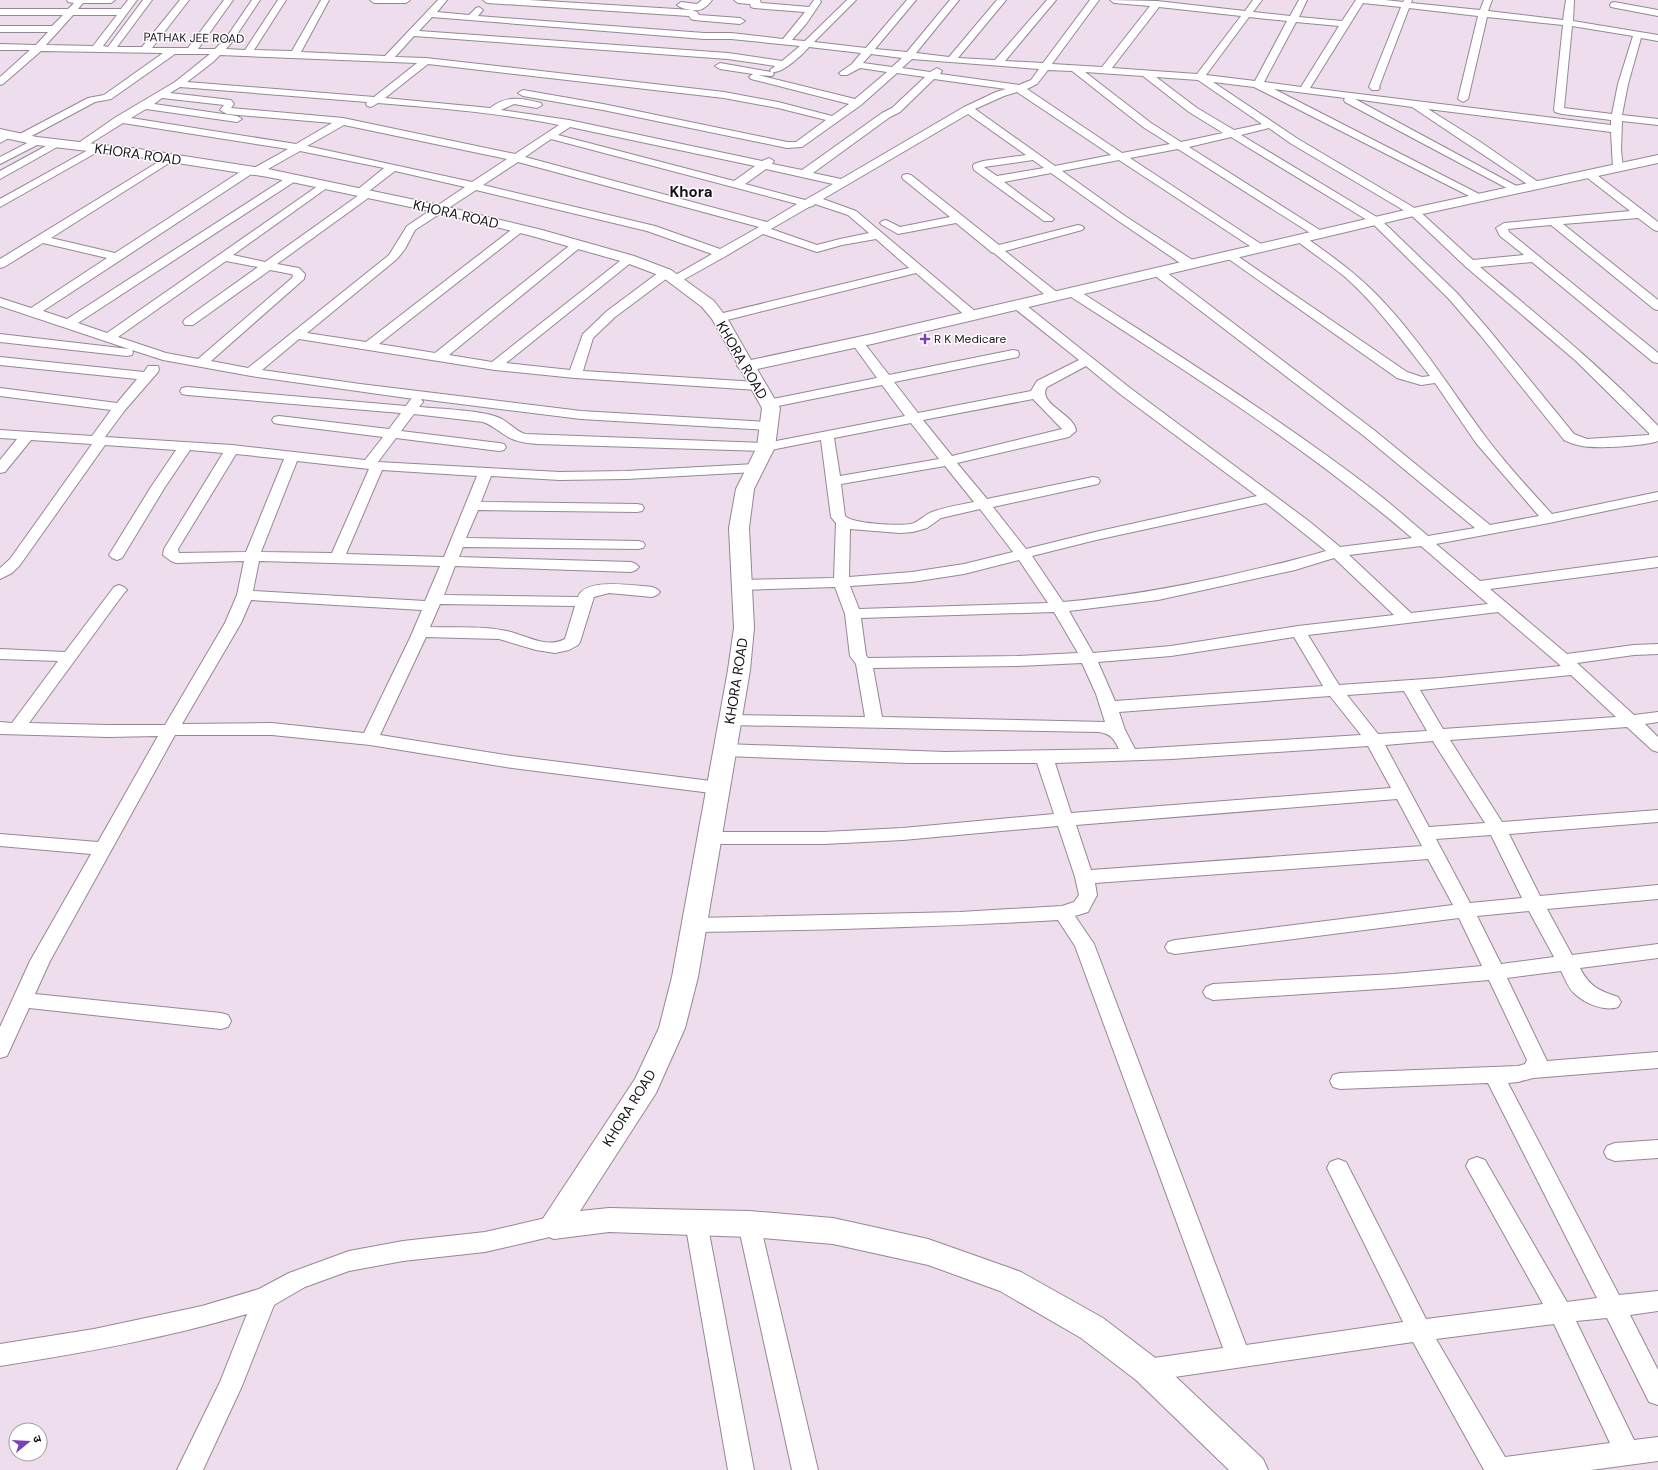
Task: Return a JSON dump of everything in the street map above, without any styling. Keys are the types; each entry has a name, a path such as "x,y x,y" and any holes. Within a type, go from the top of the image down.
{"street":[{"path":"69,0 111,0"},
{"path":"0,82 38,48 81,0"},
{"path":"96,49 133,0"},
{"path":"110,50 148,0"},
{"path":"145,50 185,0"},
{"path":"191,51 229,0"},
{"path":"0,204 88,147 120,119 159,94 178,84 220,52 230,40 256,0"},
{"path":"247,53 282,0"},
{"path":"294,54 325,0"},
{"path":"374,0 406,0"},
{"path":"387,59 443,0"},
{"path":"483,0 692,13 694,14 694,17"},
{"path":"471,18 487,0"},
{"path":"600,0 699,7 708,0"},
{"path":"738,0 751,9"},
{"path":"785,42 819,0"},
{"path":"765,76 796,55 805,44 852,0"},
{"path":"844,73 858,65 857,64 868,50 912,0"},
{"path":"523,93 603,107 792,145 803,142 857,103 894,71 910,55 955,0"},
{"path":"951,60 1002,0"},
{"path":"998,62 1052,0"},
{"path":"574,374 587,337 611,314 671,277 722,254 968,109 1000,94 1034,82 1095,0"},
{"path":"1114,0 1145,1 1157,4 1182,3 1217,10 1343,24"},
{"path":"1217,10 1226,0"},
{"path":"1202,73 1258,0"},
{"path":"1260,80 1302,0"},
{"path":"1304,90 1343,24 1362,0 1407,2 1483,13 1566,22 1658,38"},
{"path":"1463,99 1483,13 1488,0"},
{"path":"1570,0 1555,110 1658,122"},
{"path":"1375,88 1374,87 1407,2"},
{"path":"1105,70 1157,4"},
{"path":"1614,5 1658,13"},
{"path":"731,36 751,9"},
{"path":"677,33 694,17 751,9 812,10"},
{"path":"479,10 557,15"},
{"path":"0,12 123,12"},
{"path":"431,14 704,36 731,36 951,60 1047,65 1075,69 1202,73 1260,80 1309,81 1346,85"},
{"path":"0,29 55,29"},
{"path":"413,33 708,54 784,64"},
{"path":"1618,168 1615,147 1615,116 1625,74 1638,34"},
{"path":"405,41 682,62 744,70 743,74 746,75 765,76 857,103"},
{"name":"PATHAK JEE ROAD","path":"0,47 173,50 294,54 426,61 724,95 778,105 833,120"},
{"path":"0,161 21,139 92,100 107,97 173,50"},
{"path":"33,312 253,171 375,101 426,61"},
{"path":"858,65 1018,88 1120,157 1260,248"},
{"path":"804,174 886,115 896,110 933,76 941,66"},
{"path":"1075,69 1147,125 1319,234"},
{"path":"1144,72 1193,110 1376,221 1453,296 1569,437 1580,442 1610,442 1648,440 1656,437 1657,434 1618,393 1581,358 1470,264 1414,212 1270,125 1202,73"},
{"path":"1260,80 1304,90 1340,95 1615,129"},
{"path":"1260,80 1479,198"},
{"path":"178,84 493,111 569,124 843,183"},
{"path":"1360,87 1375,88 1383,91 1411,93"},
{"path":"159,94 227,102 229,104 225,110 227,111 342,121 516,158 766,228 817,249 840,242 878,235"},
{"path":"1340,95 1516,190"},
{"path":"493,111 502,103 509,101 561,110"},
{"path":"1413,104 1475,143 1537,186"},
{"path":"142,105 284,126"},
{"path":"968,109 1121,218 1190,264"},
{"path":"120,119 297,147 393,167 651,228 690,241 722,254"},
{"path":"251,372 393,257 401,249 405,236 411,228 569,124"},
{"path":"996,180 1179,146 1270,125"},
{"path":"307,130 323,132"},
{"path":"550,136 852,213 972,315"},
{"path":"0,176 21,139"},
{"name":"KHORA ROAD","path":"21,139 172,158 293,178 439,209 578,244 629,259 671,277 708,304 719,318 745,366 771,408 766,447 745,489 739,528 744,628 739,670 695,925 685,977 672,1028 646,1085 554,1226"},
{"path":"736,184 764,165 774,156 786,151 792,145"},
{"path":"764,151 771,153 774,156"},
{"path":"1035,157 983,164 978,166 978,168 1048,219"},
{"path":"0,264 172,158"},
{"path":"745,366 1018,305 1414,212 1658,159"},
{"path":"189,322 364,193 393,167"},
{"path":"1589,174 1658,228"},
{"path":"907,177 995,250 1054,296"},
{"path":"68,325 293,178"},
{"path":"108,338 326,185"},
{"path":"1640,214 1508,225 1502,228 1504,234 1658,359"},
{"path":"886,223 898,232 957,219"},
{"path":"1553,221 1658,306"},
{"path":"995,250 1078,228"},
{"path":"367,346 519,229"},
{"path":"1301,238 1348,274 1370,295 1394,322 1439,380 1481,440 1549,519"},
{"path":"42,239 117,257"},
{"path":"437,358 578,244"},
{"path":"1229,255 1402,376 1421,381 1439,380"},
{"path":"201,363 298,279 299,274 295,271 224,257"},
{"path":"1470,264 1535,258"},
{"path":"495,366 629,259"},
{"path":"719,318 918,269"},
{"path":"1158,272 1363,428 1488,530"},
{"path":"1072,292 1219,387 1308,449 1373,497 1569,665 1658,746"},
{"path":"0,302 163,356"},
{"path":"1018,305 1087,361 1213,458 1269,498 1337,552 1406,617"},
{"path":"297,335 495,366 574,374 757,386"},
{"path":"0,338 163,356 251,372 420,396 580,415 769,426"},
{"path":"856,342 949,462 985,504 1060,607 1089,658 1110,707 1117,732"},
{"path":"768,404 1013,354"},
{"path":"0,574 16,562 99,440 120,406 163,356"},
{"path":"0,361 147,376"},
{"path":"833,481 949,462 1064,434 1069,431 1069,427 1040,400 1037,394 1038,389 1042,384 1087,361"},
{"path":"187,391 485,418 497,422 512,434 522,438 537,440 766,447 1037,394"},
{"path":"0,392 120,406"},
{"path":"337,558 373,466 393,433 420,396"},
{"path":"279,420 499,447"},
{"path":"0,434 232,449 373,466 560,476 626,475 755,468"},
{"path":"827,434 838,517 843,522 852,525 900,529 913,528 922,525 936,515 1093,480"},
{"path":"0,469 28,435"},
{"path":"117,555 185,447"},
{"path":"232,449 171,549 171,555 176,558 252,556 631,568"},
{"path":"0,1050 40,962 170,730 234,623 245,595 252,556 292,457"},
{"path":"370,739 420,632 486,472"},
{"path":"853,614 1060,607 1103,603 1158,595 1295,565 1337,552 1426,541 1549,519 1658,496"},
{"path":"742,585 841,582 912,577 964,569 1110,532 1269,498"},
{"path":"472,506 637,508"},
{"path":"843,522 841,582 853,614 858,656 864,663 874,722"},
{"path":"457,542 638,545"},
{"path":"1476,586 1658,562"},
{"path":"420,632 499,634 510,636 532,645 559,648 572,642 587,594 597,589 652,592"},
{"path":"17,728 119,590"},
{"path":"245,595 432,603 585,602"},
{"path":"864,663 1018,662 1171,651 1298,631 1500,607"},
{"path":"1298,631 1334,690 1373,739 1465,910 1536,1060 1533,1070"},
{"path":"1110,707 1409,685 1569,665 1634,650 1658,649"},
{"path":"0,654 70,657"},
{"path":"1409,685 1497,828 1534,903 1580,987 1594,997 1611,1002"},
{"path":"726,750 916,758 1044,757 1129,754 1250,749 1632,721 1658,717"},
{"path":"730,720 1099,726 1113,729 1122,735 1129,754"},
{"path":"0,728 108,731 272,729 370,739 512,762 718,788"},
{"path":"695,925 838,923 960,919 1063,914 1081,907 1088,895 1084,877 1044,757"},
{"path":"709,838 824,838 903,834 978,826 1402,793"},
{"path":"1424,834 1658,816"},
{"path":"0,840 103,849"},
{"path":"1084,877 1433,852"},
{"path":"1175,947 1465,910 1658,892"},
{"path":"1063,914 1084,944 1238,1356"},
{"path":"1213,992 1394,981 1494,972 1658,951"},
{"path":"23,1000 221,1021"},
{"path":"1340,1081 1518,1074 1533,1070 1658,1060"},
{"path":"1494,1075 1658,1394"},
{"path":"1615,1152 1658,1149"},
{"path":"1477,1166 1560,1312 1627,1453"},
{"path":"1338,1168 1420,1330 1498,1470"},
{"path":"0,1355 94,1340 187,1320 265,1298 297,1280 350,1261 403,1251 485,1242 554,1226 609,1220 749,1224 833,1231 928,1252 1010,1281 1092,1328 1147,1370 1252,1470"},
{"path":"696,1222 741,1470"},
{"path":"749,1224 805,1470"},
{"path":"190,1470 230,1386 265,1298"},
{"path":"1147,1370 1420,1330 1658,1301"},
{"path":"1502,1470 1658,1449"}],"place":[{"name":"R K Medicare","path":"925,339"}],"district":[{"name":"Khora","path":"691,192"}]}
